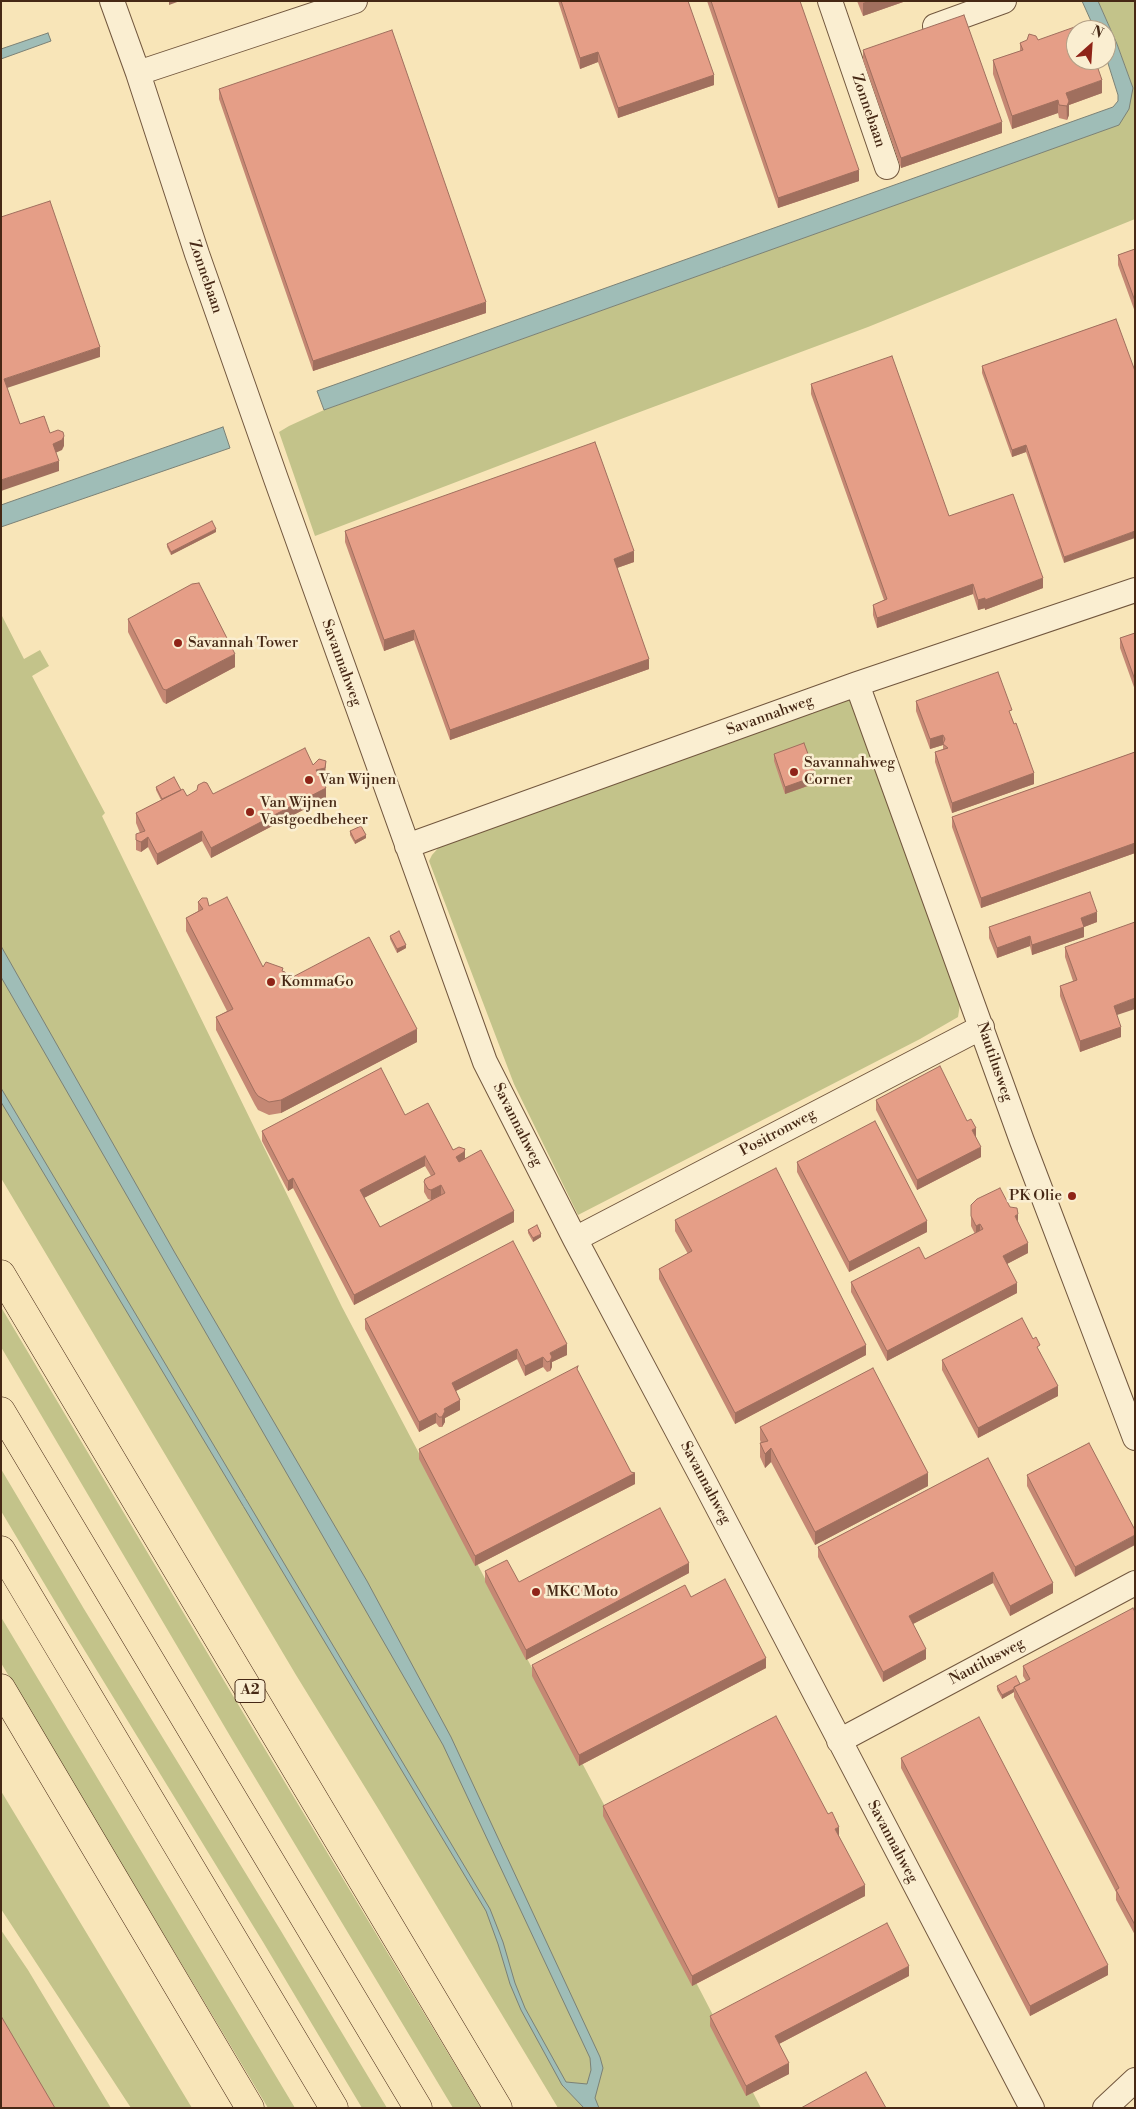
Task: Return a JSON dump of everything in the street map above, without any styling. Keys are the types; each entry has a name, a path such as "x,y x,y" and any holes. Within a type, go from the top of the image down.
{"highway":[{"name":"A2","path":"1,1274 498,2108"},
{"path":"1,1411 418,2108"},
{"path":"1,1550 334,2108"},
{"path":"1,1688 250,2108"}],"street":[{"name":"Zonnebaan","path":"112,1 138,73 197,254 276,479"},
{"path":"138,73 355,1"},
{"name":"Zonnebaan","path":"830,1 858,53 887,167"},
{"path":"913,34 1004,1"},
{"name":"Savannahweg","path":"276,479 485,1062 575,1239 1032,2108"},
{"name":"Savannahweg","path":"407,846 858,684 1135,590"},
{"name":"Nautilusweg","path":"858,684 1022,1141 1135,1438"},
{"name":"Positronweg","path":"575,1239 982,1027"},
{"name":"Nautilusweg","path":"839,1741 1135,1583"},
{"path":"1105,2108 1135,2080"}],"green space":[{"path":"1098,1 1134,1 1135,219 868,327 315,536 279,432 324,410 1118,125 1133,88 1116,42 1116,20 1106,20"},
{"path":"1,614 24,659 40,650 49,666 32,676 105,813 102,816 342,1307 610,1816 761,2108 558,2108 296,1675 1,1178"},
{"path":"851,698 960,1004 958,1017 920,1039 578,1215 514,1084 429,861 432,855 441,845"},
{"path":"1,1307 481,2108 453,2108 233,1741 1,1347"},
{"path":"1,1469 387,2108 362,2108 66,1620 1,1511"},
{"path":"1,1617 295,2108 268,2108 1,1663"},
{"path":"1,1791 192,2108 131,2108 1,1909"},
{"path":"1,1930 28,1970 111,2108 49,2108 1,2026"}],"water":[{"path":"1082,1 1098,1 1106,20 1091,20"},
{"path":"48,33 51,41 1,59 1,49"},
{"path":"1116,42 1133,88 1129,109 1119,125 324,410 317,391 1113,107 1118,101 1110,70 1116,70"},
{"path":"223,427 230,448 1,527 1,505"},
{"path":"1,946 175,1253 367,1581 451,1737 600,2057 603,2068 595,2098 599,2108 584,2108 562,2085 521,2010 510,1984 486,1911 1,1102 1,1088 490,1909 525,2008 566,2082 587,2084 591,2070 590,2058 443,1745 1,977"}],"building":[{"path":"561,1 688,1 714,75 618,108 598,52 580,58"},
{"path":"711,1 800,1 859,170 778,198"},
{"path":"964,15 1002,122 901,158 863,50"},
{"path":"392,30 486,302 313,361 219,89"},
{"path":"1066,30 1066,70 1098,70 1102,80 1066,93 1069,101 1067,106 1059,105 1058,100 1012,116 993,60 1023,50 1020,43 1027,40 1029,34 1036,36 1038,40"},
{"path":"50,201 100,347 4,379 20,424 44,416 50,433 58,430 63,432 64,436 62,440 53,444 59,461 1,480 1,217"},
{"path":"1135,249 1135,301 1118,255"},
{"path":"1116,319 1135,371 1135,531 1064,557 1026,445 1012,450 982,366"},
{"path":"892,356 949,516 1013,494 1043,578 985,600 985,598 978,600 973,584 877,618 873,605 887,599 811,384"},
{"path":"595,442 634,551 614,559 649,659 450,730 414,630 384,640 345,531"},
{"path":"212,521 216,529 171,552 167,544"},
{"name":"Savannah Tower","path":"199,583 235,654 166,690 163,689 128,619 192,584"},
{"path":"1135,633 1135,680 1120,638"},
{"path":"998,672 1012,710 1009,711 1014,724 1016,723 1034,773 952,803 935,752 948,748 943,744 945,739 943,735 930,739 916,701"},
{"path":"804,743 816,776 785,787 774,754"},
{"path":"305,748 313,765 319,759 326,761 325,768 316,770 326,788 211,848 202,831 157,854 148,837 141,842 136,840 136,834 145,831 136,813 183,789 187,796 197,790 198,785 204,782 207,783 213,794"},
{"path":"1135,752 1135,843 981,898 952,817"},
{"path":"174,777 181,790 162,799 156,787"},
{"path":"361,826 366,835 355,841 350,831"},
{"path":"1090,892 1097,912 1081,918 1084,927 1032,945 1030,936 997,948 989,927"},
{"path":"227,897 263,967 266,962 283,968 282,971 285,972 289,979 369,937 417,1029 281,1100 269,1102 258,1096 216,1017 233,1009 186,918 203,909 198,902 202,898 207,898 209,906"},
{"path":"1135,922 1135,998 1114,1006 1121,1027 1080,1041 1060,986 1077,980 1065,947"},
{"path":"399,931 406,945 397,949 390,936"},
{"path":"940,1066 967,1121 971,1119 976,1128 972,1130 981,1147 917,1180 876,1100"},
{"path":"381,1068 405,1115 428,1103 453,1150 459,1147 465,1149 464,1152 456,1157 459,1162 481,1150 514,1211 354,1295 293,1178 288,1181 262,1131","holes":["425,1156 435,1174 425,1179 424,1182 428,1189 431,1190 441,1185 445,1193 380,1227 360,1190"]},
{"path":"875,1121 927,1221 849,1262 797,1162"},
{"path":"776,1168 866,1345 735,1413 659,1269 692,1251 675,1220"},
{"path":"1000,1188 1010,1207 1017,1208 1018,1214 1015,1216 1028,1243 1003,1256 1017,1283 887,1351 851,1282 919,1247 925,1259 983,1229 980,1224 976,1226 971,1216 971,1205 977,1199"},
{"path":"537,1225 541,1234 533,1238 528,1230"},
{"path":"513,1241 567,1344 550,1353 552,1357 550,1361 547,1362 543,1357 525,1366 517,1349 452,1383 460,1400 444,1409 442,1417 439,1417 436,1413 419,1422 365,1319"},
{"path":"1022,1318 1033,1339 1036,1337 1040,1345 1037,1347 1058,1386 978,1428 942,1360"},
{"path":"578,1366 577,1369 631,1472 635,1473 475,1556 419,1449"},
{"path":"873,1368 928,1473 815,1532 771,1448 765,1454 760,1443 768,1441 760,1427"},
{"path":"1089,1443 1135,1530 1135,1535 1075,1567 1027,1475"},
{"path":"988,1458 1053,1583 1010,1606 993,1572 909,1616 926,1649 883,1672 818,1547"},
{"path":"660,1508 689,1563 526,1650 485,1571 507,1560 519,1582"},
{"path":"725,1579 766,1658 579,1755 532,1665 685,1585 691,1597"},
{"path":"1133,1608 1135,1612 1135,1925 1116,1890 1119,1888 1014,1687 1030,1679 1023,1666"},
{"path":"1016,1676 1020,1684 1002,1695 997,1686"},
{"path":"776,1716 828,1814 832,1812 839,1827 835,1829 865,1885 692,1976 603,1806"},
{"path":"979,1717 1108,1965 1030,2006 901,1758"},
{"path":"887,1923 909,1966 775,2036 789,2063 746,2086 710,2016"},
{"path":"1,2016 55,2108 1,2108"},
{"path":"866,2072 886,2108 801,2108"}],"place":[{"name":"Savannah Tower","path":"178,643"},
{"name":"Savannahweg Corner","path":"794,772"},
{"name":"Van Wijnen","path":"309,780"},
{"name":"Van Wijnen Vastgoedbeheer","path":"250,812"},
{"name":"KommaGo","path":"271,982"},
{"name":"PK Olie","path":"1072,1196"},
{"name":"MKC Moto","path":"536,1592"}]}
